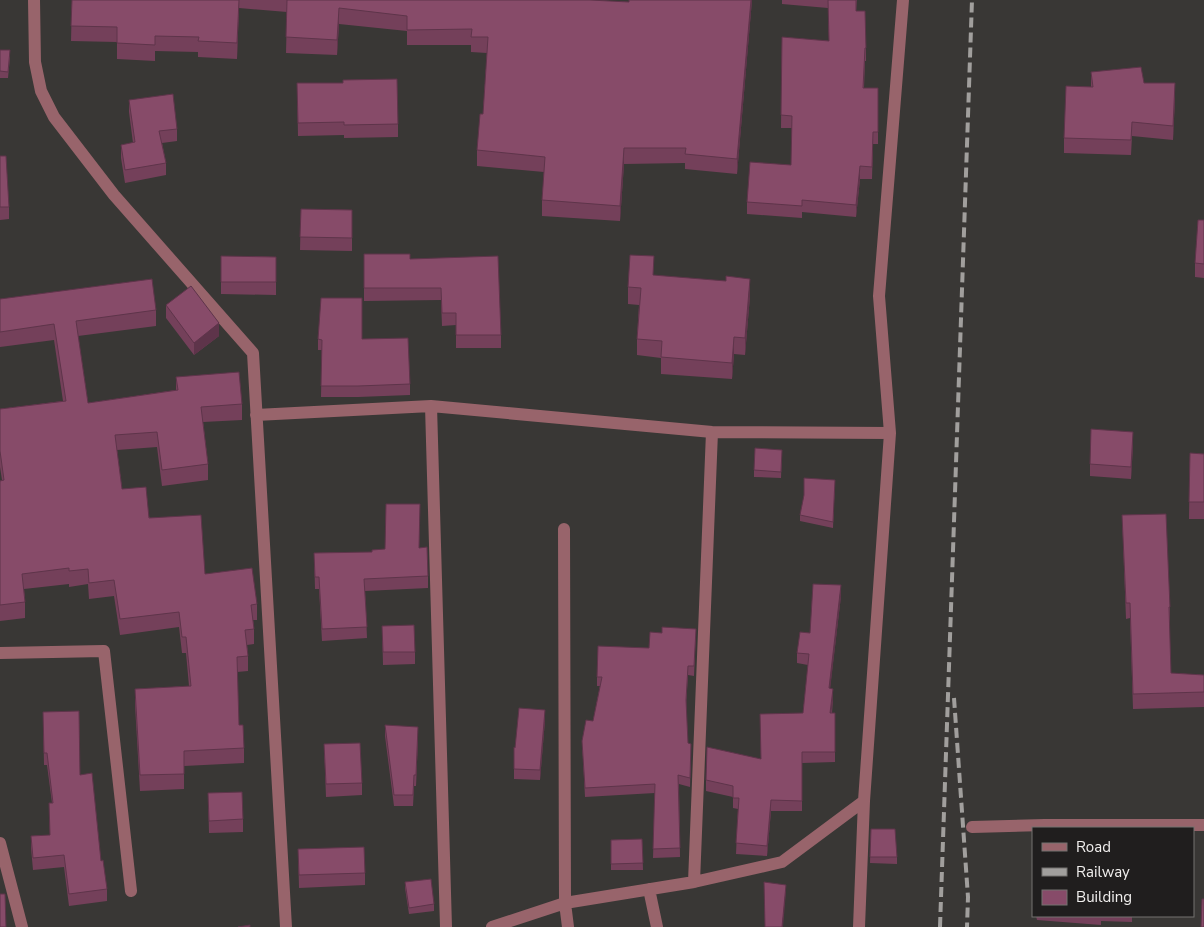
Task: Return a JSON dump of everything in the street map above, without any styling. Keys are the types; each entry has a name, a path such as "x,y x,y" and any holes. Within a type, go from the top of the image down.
{"street":[{"path":"34,0 35,62 41,91 54,117 114,195 253,353 286,927"},
{"path":"859,927 864,801 890,433 879,296 903,0"},
{"path":"256,415 431,406 712,432 890,433"},
{"path":"431,406 446,927"},
{"path":"694,882 712,432"},
{"path":"564,528 565,903 568,927"},
{"path":"0,653 104,652 131,891"},
{"path":"492,927 565,903 694,882 782,862 864,801"},
{"path":"972,827 1204,825"},
{"path":"0,843 2,860 22,927"},
{"path":"649,889 657,927"}],"building":[{"path":"72,0 239,0 237,43 198,41 199,37 155,36 155,45 117,43 117,27 71,26"},
{"path":"287,0 590,0 629,2 629,0 751,0 737,159 685,154 686,148 624,148 620,206 542,200 545,157 477,150 480,114 483,114 488,37 471,37 472,29 407,30 407,16 339,8 337,40 286,37"},
{"path":"828,0 856,0 856,11 865,11 866,48 863,88 878,88 878,132 873,132 872,167 860,166 856,205 802,200 802,206 747,202 750,162 791,165 792,116 781,115 782,37 829,41"},
{"path":"0,50 10,50 8,72 0,71"},
{"path":"1141,67 1144,83 1175,83 1173,126 1132,122 1131,140 1064,138 1066,86 1093,87 1091,72"},
{"path":"397,79 398,124 344,125 344,122 298,123 297,83 343,83 343,80"},
{"path":"173,94 177,129 159,131 166,163 125,170 121,145 135,142 129,100"},
{"path":"0,156 6,156 9,207 0,207"},
{"path":"301,209 352,210 352,238 300,237"},
{"path":"1198,220 1204,220 1204,264 1195,263"},
{"path":"364,254 410,254 410,259 498,256 501,335 456,335 456,313 442,313 441,288 364,288"},
{"path":"630,255 654,256 653,275 726,281 726,276 750,279 745,338 734,337 732,363 661,357 662,341 637,339 641,288 628,287"},
{"path":"221,256 276,257 276,282 221,282"},
{"path":"152,279 156,310 76,321 88,403 178,390 176,377 239,372 242,404 201,407 208,464 162,470 157,432 115,435 122,489 146,487 149,518 201,515 205,574 252,568 257,604 251,605 254,629 245,630 248,656 237,657 239,725 243,725 244,748 184,751 184,774 140,775 135,689 191,686 186,637 182,637 179,612 120,619 114,580 89,583 88,569 69,571 69,568 22,574 25,602 0,605 0,481 4,480 0,451 0,409 66,401 54,324 0,332 0,299"},
{"path":"191,286 219,323 194,343 166,305"},
{"path":"321,298 362,298 362,339 408,338 410,384 321,386 322,340 318,339"},
{"path":"1091,429 1133,432 1131,467 1090,464"},
{"path":"755,448 782,450 781,472 754,470"},
{"path":"1190,453 1204,454 1204,502 1189,502"},
{"path":"804,478 835,480 833,522 800,515 804,495"},
{"path":"386,504 420,504 419,548 427,547 428,576 364,579 367,627 322,629 319,577 315,577 314,553 372,552 372,550 385,549"},
{"path":"1166,514 1171,673 1204,675 1204,692 1133,694 1130,603 1126,603 1122,515"},
{"path":"813,584 841,585 829,688 833,689 830,713 835,713 835,752 802,752 802,801 771,800 767,846 736,843 739,798 733,798 733,786 706,780 707,747 761,759 760,714 803,713 809,654 797,653 800,632 810,633"},
{"path":"414,625 415,652 383,652 382,626"},
{"path":"662,627 696,629 694,666 688,666 686,700 688,743 691,744 690,778 678,775 680,848 653,849 655,784 585,788 582,741 586,720 593,721 602,677 597,677 598,646 649,648 650,632 662,633"},
{"path":"519,708 545,710 540,770 514,769 514,747"},
{"path":"79,711 80,775 92,773 101,861 103,860 107,889 69,894 64,855 33,858 31,836 50,835 49,803 53,803 47,753 44,753 43,712"},
{"path":"385,725 418,727 416,775 414,775 413,795 394,795"},
{"path":"360,743 362,783 326,784 324,744"},
{"path":"242,792 243,819 209,821 208,793"},
{"path":"871,829 895,829 897,857 870,857"},
{"path":"642,839 643,863 611,864 611,840"},
{"path":"364,847 365,873 299,875 298,849"},
{"path":"431,879 434,904 409,908 405,882"},
{"path":"764,882 786,885 782,927 765,927"},
{"path":"0,894 5,894 6,927 0,927"},
{"path":"1202,899 1204,899 1204,927 1201,927"}],"railway":[{"path":"940,927 972,0"},
{"path":"954,698 968,897 967,927"}]}
